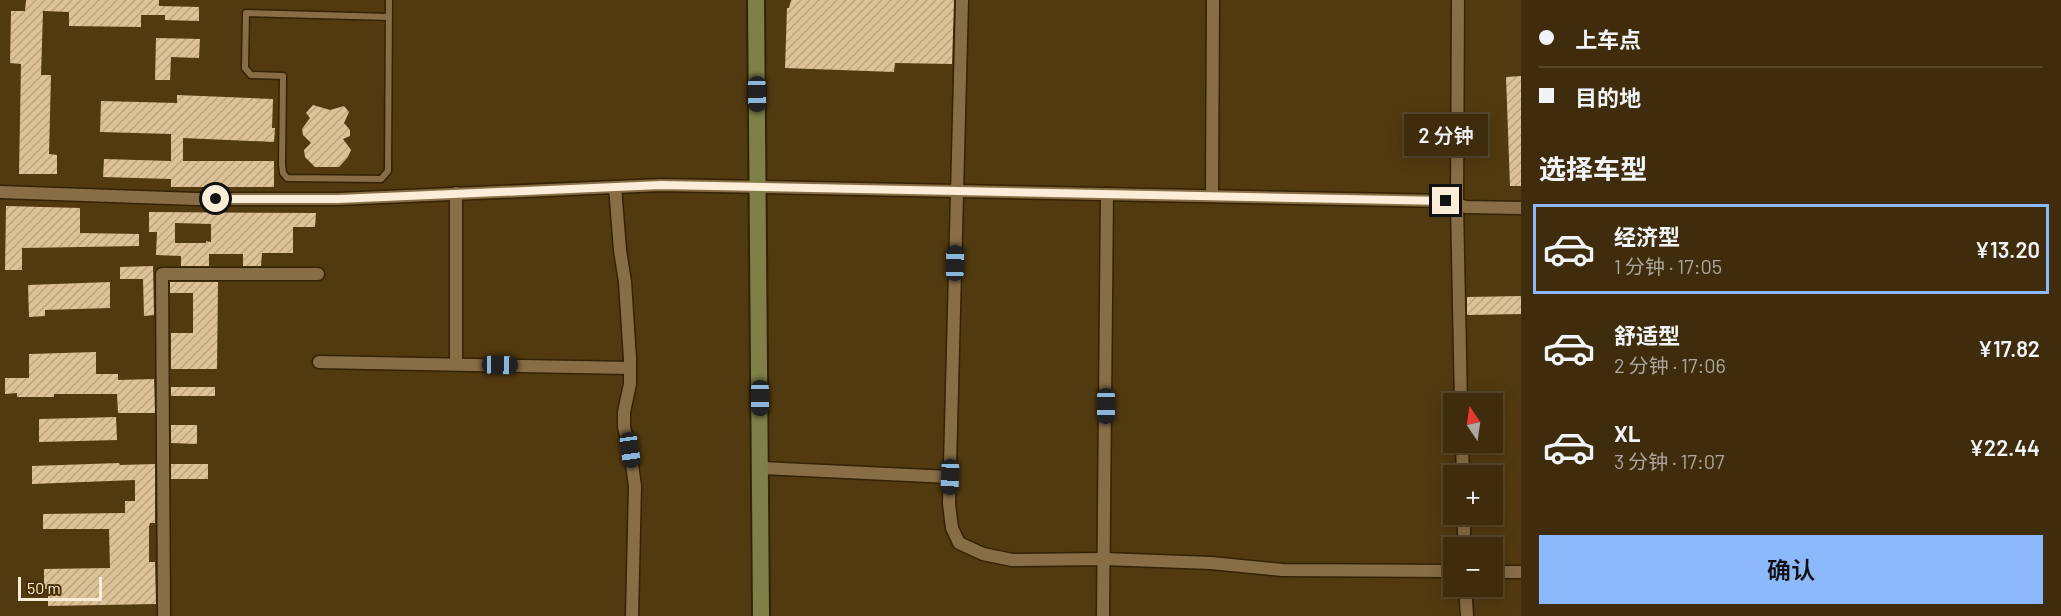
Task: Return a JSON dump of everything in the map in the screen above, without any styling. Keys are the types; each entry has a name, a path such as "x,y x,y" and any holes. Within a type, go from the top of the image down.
{"street":[{"path":"756,0 761,616"},
{"path":"962,0 949,504 952,528 959,543 983,554 1011,560 1104,560 1211,563 1282,570 1443,572"},
{"path":"1212,196 1213,0"},
{"path":"1458,0 1457,204 1461,393"},
{"path":"0,192 220,199 338,199 661,185 1446,201 1466,207 1521,208"},
{"path":"615,187 625,282 630,368 624,427 635,486 632,616"},
{"path":"456,193 456,364"},
{"path":"1103,616 1107,194"},
{"path":"164,616 162,274 318,274"},
{"path":"319,362 630,368"},
{"path":"760,468 950,477"},
{"path":"1503,572 1521,572"},
{"path":"1466,597 1467,616"}],"lane":[{"path":"389,0 389,17 388,171 381,180 287,178 283,173 282,165 283,76 247,73 245,68 246,13 389,17"}],"building":[{"path":"26,0 159,0 159,6 199,7 199,21 165,20 165,15 141,15 141,27 69,26 69,12 43,11 41,75 51,75 49,154 57,155 57,174 19,174 21,64 10,63 11,11 25,11"},
{"path":"791,0 954,0 952,64 895,63 894,72 785,68 787,8"},
{"path":"156,38 200,39 199,58 171,57 170,80 155,80"},
{"path":"1521,76 1521,186 1510,186 1506,77"},
{"path":"177,95 273,99 274,142 183,138 183,161 274,161 274,187 171,187 171,179 103,177 104,159 171,161 171,134 100,132 101,101 177,103"},
{"path":"313,105 330,110 344,106 349,112 344,123 350,130 350,136 343,139 351,150 339,167 315,167 305,157 304,150 311,143 303,135 302,129 310,118 306,113"},
{"path":"6,206 80,208 80,233 139,234 139,246 22,248 22,270 5,270"},
{"path":"149,212 316,213 315,227 293,227 293,253 262,253 261,266 243,266 243,254 209,254 209,266 181,266 181,256 156,255 157,232 149,232","holes":["175,223 211,224 211,242 175,243"]},
{"path":"153,266 154,315 144,316 143,279 120,279 120,267"},
{"path":"110,282 110,308 45,310 45,316 29,317 28,285"},
{"path":"170,282 218,282 217,369 171,369 171,333 193,333 193,293 170,293"},
{"path":"1521,296 1521,314 1467,315 1467,297"},
{"path":"96,352 96,374 118,374 118,380 154,379 155,413 118,413 117,394 54,394 54,397 17,397 17,393 5,394 5,378 29,378 29,354"},
{"path":"171,387 215,387 215,396 171,396"},
{"path":"116,417 117,440 39,442 39,419"},
{"path":"171,425 197,425 197,444 171,443"},
{"path":"119,463 120,465 155,464 155,523 150,523 149,527 149,562 155,562 156,604 48,606 48,589 44,589 44,569 110,568 109,529 43,529 43,514 125,513 125,501 135,501 135,480 32,484 32,466"},
{"path":"171,464 208,464 208,479 171,479"}],"route":[{"path":"216,199 338,199 661,185 1446,201"}]}
